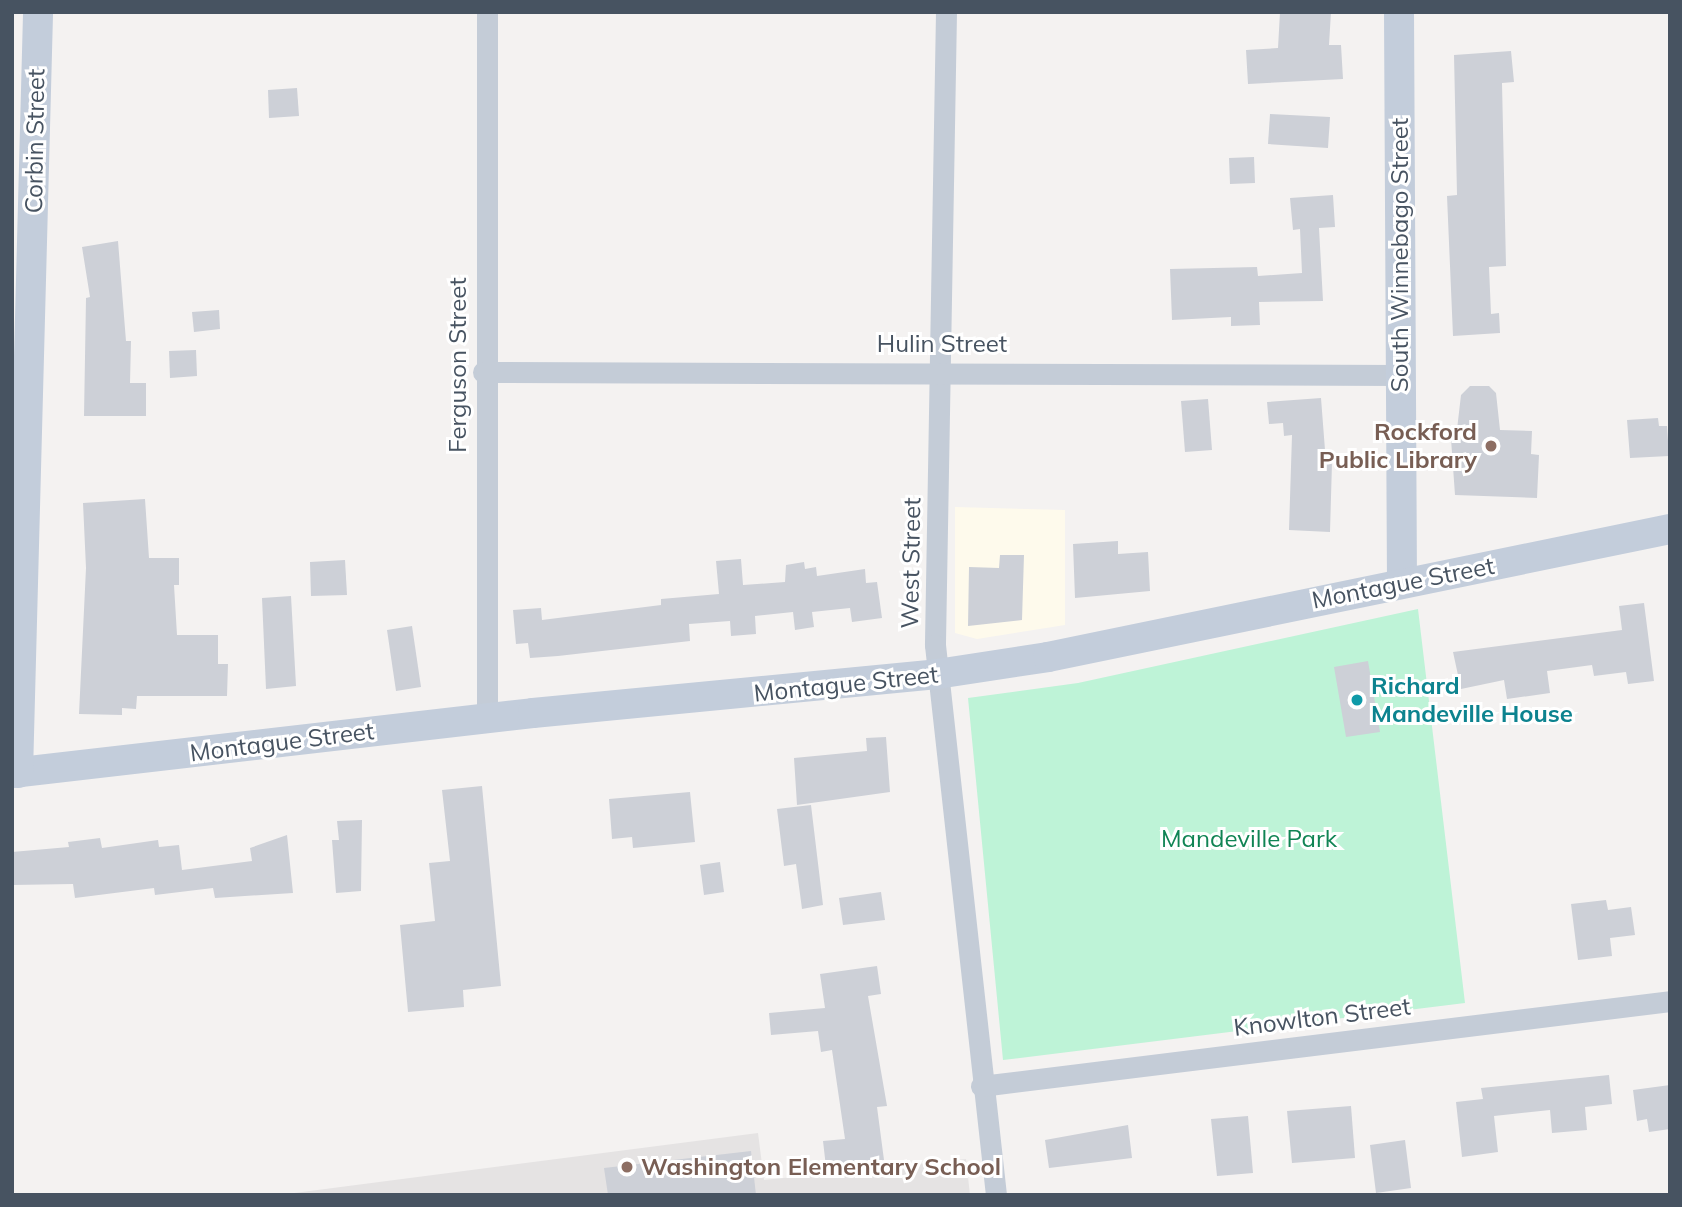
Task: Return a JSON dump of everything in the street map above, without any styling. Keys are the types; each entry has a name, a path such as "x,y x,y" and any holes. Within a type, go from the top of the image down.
{"street":[{"name":"Corbin Street","path":"15,773 38,12"},
{"name":"Ferguson Street","path":"487,12 484,372 487,718"},
{"name":"West Street","path":"946,12 937,674 981,1086 996,1195"},
{"name":"South Winnebago Street","path":"1399,12 1402,582"},
{"name":"Hulin Street","path":"484,372 940,369 1400,375"},
{"name":"Montague Street","path":"15,773 487,718 937,674 1048,657 1402,582 1670,529"},
{"name":"Knowlton Street","path":"981,1086 1670,1001"}],"shaded area":[{"path":"955,507 1065,510 1065,625 977,639 955,633"},
{"name":"Washington Elementary School","path":"758,1133 764,1180 966,1159 970,1195 279,1195"}],"green space":[{"name":"Mandeville Park","path":"1418,609 1465,1003 1003,1060 968,698 1078,683"}],"building":[{"path":"1280,12 1331,12 1329,45 1341,45 1343,79 1248,84 1246,50 1278,48"},
{"path":"1511,51 1514,82 1502,83 1506,266 1489,267 1491,314 1499,313 1500,333 1453,336 1447,196 1457,195 1454,55"},
{"path":"297,88 299,116 269,118 268,90"},
{"path":"1270,114 1330,117 1328,148 1268,144"},
{"path":"1254,157 1255,183 1230,184 1229,158"},
{"path":"1333,195 1335,227 1319,228 1323,301 1259,302 1260,325 1231,326 1231,317 1172,320 1170,269 1257,267 1258,276 1302,273 1300,229 1293,230 1290,198"},
{"path":"118,241 126,341 131,341 130,383 146,383 146,416 84,416 86,298 90,297 82,247"},
{"path":"219,310 220,329 194,332 192,312"},
{"path":"196,350 197,376 170,378 169,351"},
{"name":"Rockford Public Library","path":"1470,386 1489,386 1496,393 1500,430 1532,431 1531,454 1539,455 1537,498 1455,495 1451,439 1456,438 1461,395"},
{"path":"1321,398 1326,463 1332,463 1330,532 1289,530 1292,435 1284,436 1283,423 1269,424 1267,402"},
{"path":"1208,399 1212,450 1185,452 1181,401"},
{"path":"1658,418 1659,426 1667,426 1669,456 1630,458 1627,420"},
{"path":"145,499 149,558 179,558 179,585 174,585 177,635 218,635 218,664 228,664 227,696 137,696 136,709 122,708 122,715 79,714 86,568 83,503"},
{"path":"1118,541 1118,554 1148,552 1150,591 1075,598 1073,544"},
{"path":"1000,555 1024,555 1022,620 968,626 969,567 999,568"},
{"path":"741,559 743,585 785,582 786,565 804,562 805,569 816,567 817,576 865,569 866,583 877,582 882,618 852,622 850,608 812,612 814,627 795,630 793,612 755,616 756,634 731,636 730,621 689,624 690,641 530,658 528,643 516,644 513,610 541,608 542,620 661,605 661,599 719,594 716,561"},
{"path":"345,560 347,595 311,596 310,562"},
{"path":"291,596 296,686 266,689 262,598"},
{"path":"1644,603 1654,681 1628,684 1626,672 1594,676 1592,665 1547,671 1550,693 1507,699 1504,680 1461,689 1453,652 1622,630 1619,606"},
{"path":"412,626 421,687 396,691 387,630"},
{"name":"Richard Mandeville House","path":"1368,661 1380,732 1346,737 1334,667"},
{"path":"886,737 890,792 797,805 794,758 867,751 866,738"},
{"path":"482,786 501,986 463,990 464,1007 408,1012 400,925 435,921 429,863 450,861 442,790"},
{"path":"690,792 695,842 633,848 632,837 612,839 609,799"},
{"path":"811,805 823,905 802,909 796,864 784,866 777,809"},
{"path":"362,820 361,891 336,893 332,840 339,840 337,821"},
{"path":"287,835 293,893 215,898 213,888 155,895 154,888 75,898 73,884 12,885 12,852 69,847 68,842 100,838 102,848 158,840 159,847 179,845 182,870 252,861 250,848"},
{"path":"720,862 724,892 704,895 700,865"},
{"path":"881,892 885,920 843,925 839,898"},
{"path":"1606,900 1608,910 1631,907 1635,935 1610,938 1612,956 1578,960 1571,904"},
{"path":"877,966 881,994 868,996 887,1106 877,1107 884,1160 826,1167 823,1141 845,1139 832,1050 821,1052 818,1031 771,1035 769,1013 825,1008 820,974"},
{"path":"1609,1075 1612,1104 1585,1107 1587,1130 1552,1133 1550,1110 1494,1116 1498,1152 1462,1157 1456,1102 1483,1099 1481,1088"},
{"path":"1670,1085 1670,1129 1649,1132 1647,1119 1637,1121 1633,1090"},
{"path":"1351,1106 1355,1158 1292,1163 1287,1111"},
{"path":"1248,1116 1253,1173 1217,1176 1211,1119"},
{"path":"1128,1125 1132,1158 1049,1168 1045,1140"},
{"path":"1405,1140 1411,1188 1376,1193 1370,1145"},
{"path":"751,1151 756,1195 608,1195 604,1168"}],"place":[{"name":"Rockford Public Library","path":"1491,446"},
{"name":"Richard Mandeville House","path":"1357,700"},
{"name":"Washington Elementary School","path":"627,1167"}]}
